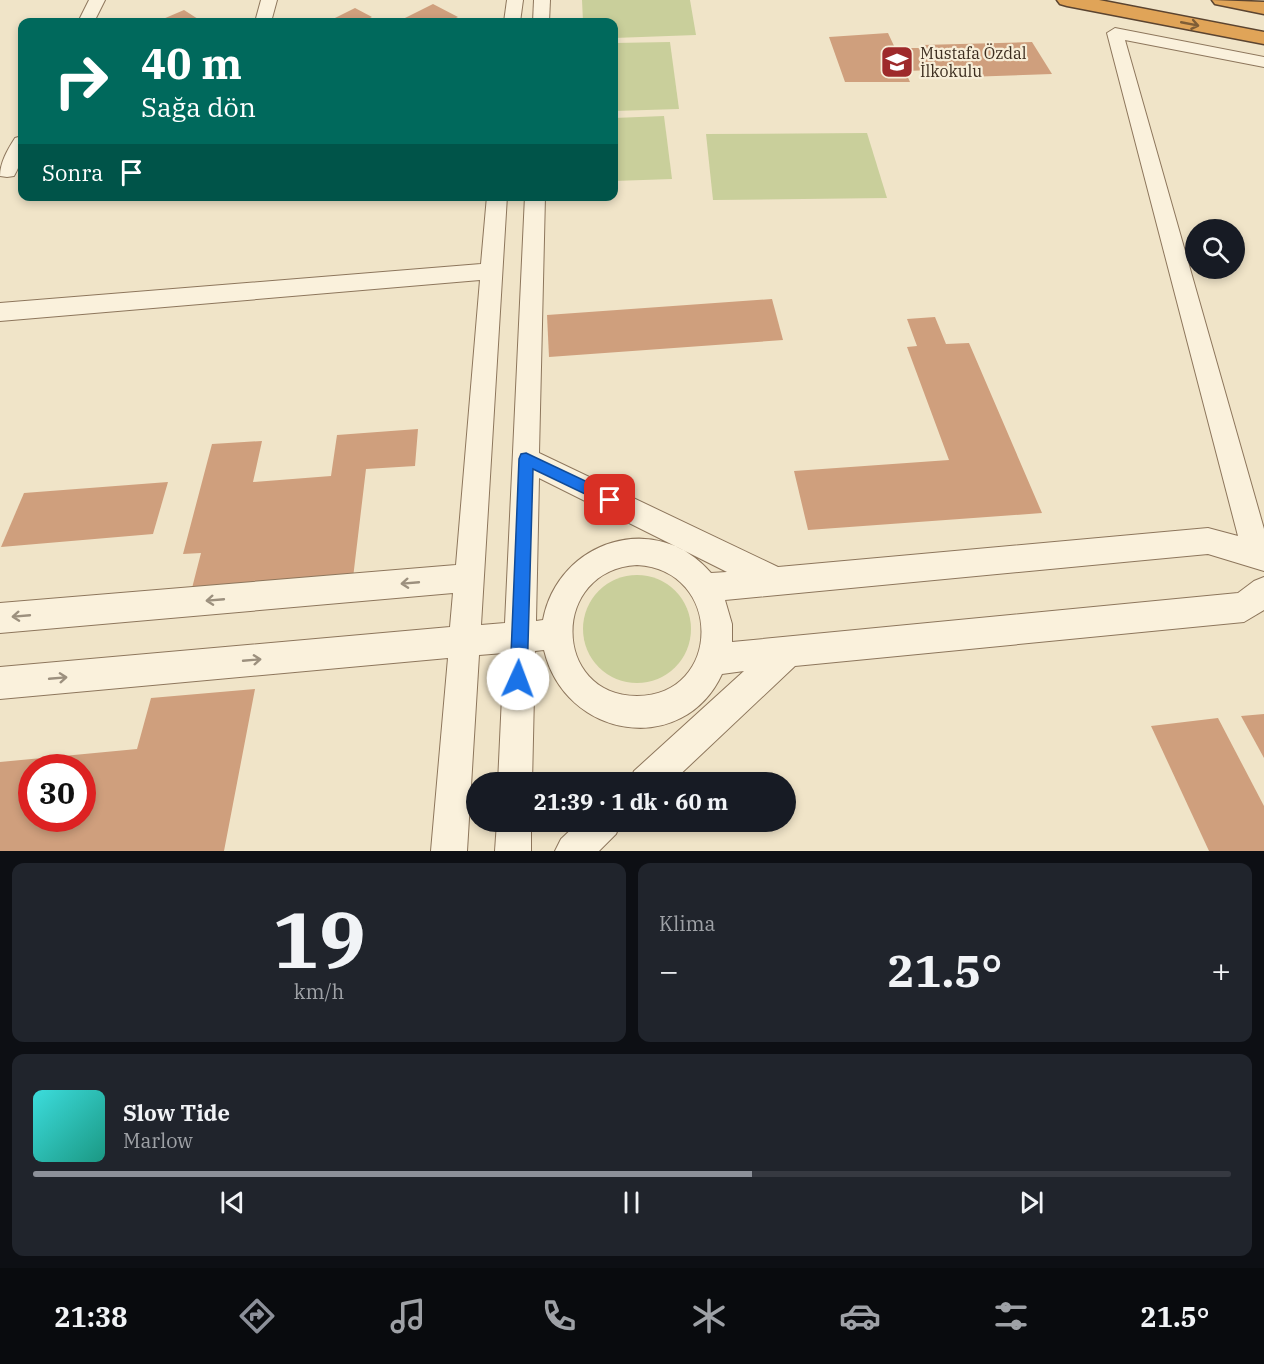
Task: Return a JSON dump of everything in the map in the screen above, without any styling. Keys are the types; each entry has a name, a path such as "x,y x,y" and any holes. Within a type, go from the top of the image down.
{"highway":[{"path":"1067,0 1264,38"},
{"path":"1222,0 1264,8"}],"street":[{"path":"88,18 97,0"},
{"path":"264,18 269,0"},
{"path":"512,18 514,0"},
{"path":"541,18 542,0"},
{"path":"1261,556 1115,33 1264,62"},
{"path":"10,171 18,152"},
{"path":"449,851 497,201"},
{"path":"515,772 535,201"},
{"path":"0,312 491,271"},
{"path":"526,459 777,582"},
{"path":"705,588 1208,541 1261,556"},
{"path":"638,551 657,554 675,561 692,573 705,588 714,607 717,627 716,649 709,669 697,687 680,701 660,710 637,713 615,710 595,700 578,687 566,669 559,648 558,634 561,606 570,588 583,572 599,561 618,554 638,551"},
{"path":"0,618 468,578"},
{"path":"712,659 1244,607 1264,591"},
{"path":"0,683 558,634"},
{"path":"658,772 788,652"},
{"path":"513,851 514,832"},
{"path":"573,851 593,832"}],"green space":[{"path":"582,0 690,0 696,35 618,38 618,18 583,18"},
{"path":"670,42 679,109 618,111 618,43"},
{"path":"664,116 672,179 618,181 618,118"},
{"path":"867,133 887,198 713,200 706,134"},
{"path":"637,575 658,579 676,590 687,608 691,629 687,650 676,668 658,679 637,683 616,679 598,668 587,650 583,629 587,608 598,590 616,579"}],"building":[{"path":"433,4 458,17 456,18 405,18"},
{"path":"355,8 372,17 370,18 335,18"},
{"path":"184,10 196,18 165,18"},
{"path":"888,33 895,48 923,48 922,45 1032,42 1052,74 937,78 934,70 905,71 910,82 845,82 829,37"},
{"path":"772,299 783,340 549,357 547,315"},
{"path":"935,317 946,344 969,343 1042,513 808,530 794,471 949,460 907,347 917,346 907,319"},
{"path":"418,429 415,466 366,469 353,578 191,592 201,553 183,554 212,444 262,441 253,482 331,476 337,435"},
{"path":"168,482 153,534 1,547 24,493"},
{"path":"255,689 224,851 0,851 0,762 18,760 18,832 96,832 96,754 84,754 137,749 151,698"},
{"path":"1264,714 1264,758 1241,716"},
{"path":"1218,718 1264,806 1264,851 1209,851 1151,726"}],"place":[{"name":"Mustafa Özdal İlkokulu","path":"897,62"}],"route":[{"path":"518,679 526,459 610,500"}]}
